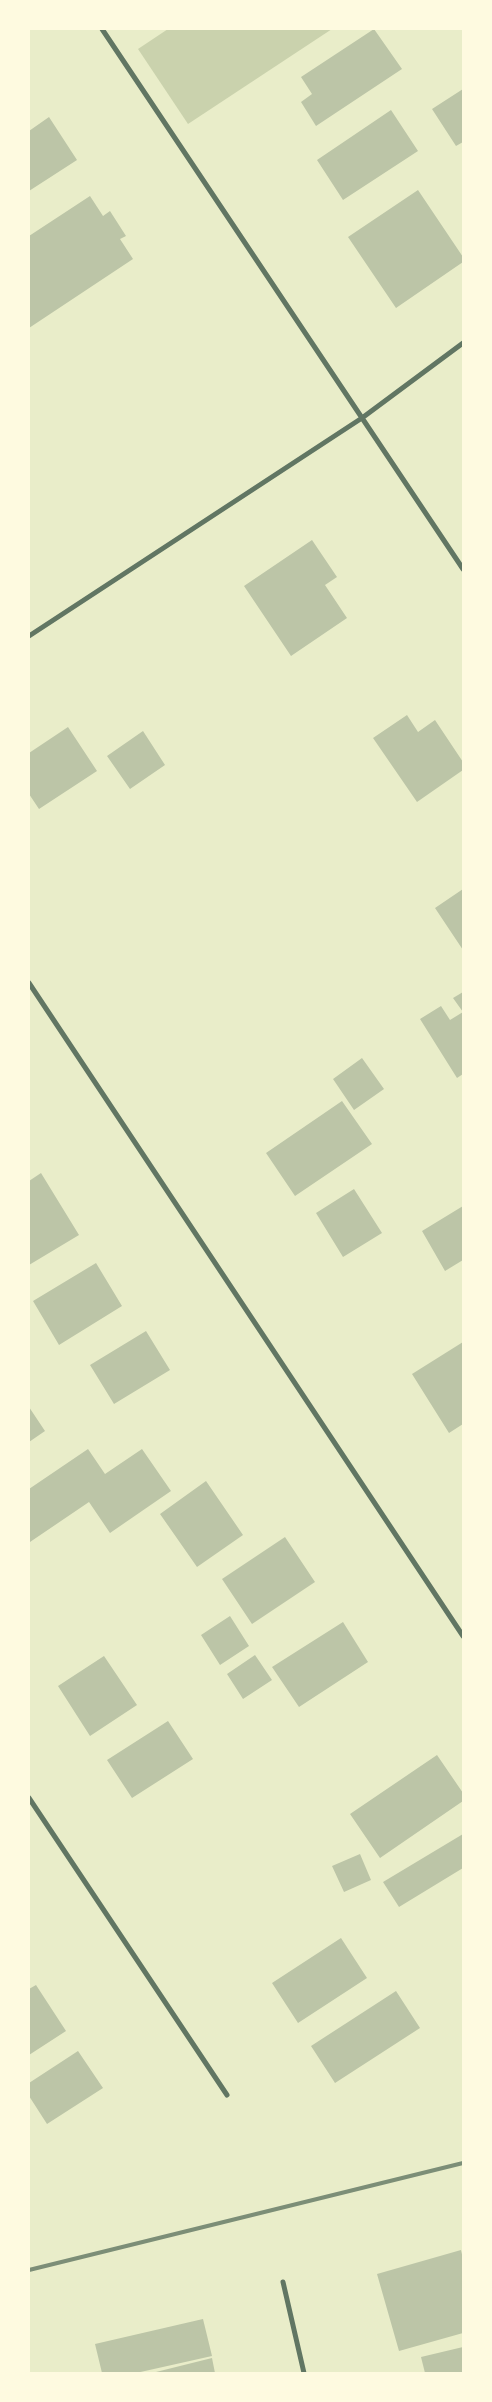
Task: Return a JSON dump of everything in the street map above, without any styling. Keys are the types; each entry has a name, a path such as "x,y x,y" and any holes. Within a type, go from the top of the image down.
{"street":[{"path":"102,29 463,569"},
{"path":"29,636 362,418 463,343"},
{"path":"29,983 463,1636"},
{"path":"29,1798 227,2095"},
{"path":"283,2282 304,2373"}],"green space":[{"path":"168,29 332,29 188,124 138,49"}],"building":[{"path":"374,29 402,69 316,126 301,102 312,94 301,77"},
{"path":"463,89 463,142 456,146 432,109"},
{"path":"391,110 418,151 343,200 317,160"},
{"path":"49,117 77,160 29,191 29,131"},
{"path":"418,190 463,257 463,262 396,308 348,237"},
{"path":"90,196 103,216 110,211 126,236 120,239 133,259 29,328 29,236"},
{"path":"312,540 337,577 325,585 347,618 291,656 244,586"},
{"path":"407,715 418,732 435,720 463,762 463,770 417,802 373,738"},
{"path":"68,727 97,771 39,809 29,794 29,753"},
{"path":"143,731 165,765 130,789 107,756"},
{"path":"463,889 463,950 435,908"},
{"path":"463,992 463,1012 453,998"},
{"path":"441,1006 450,1020 463,1012 463,1074 457,1078 420,1019"},
{"path":"362,1058 384,1089 354,1110 333,1079"},
{"path":"342,1101 372,1144 295,1196 266,1153"},
{"path":"41,1173 79,1235 29,1265 29,1181"},
{"path":"354,1189 382,1233 343,1257 316,1213"},
{"path":"463,1206 463,1260 445,1271 422,1231"},
{"path":"96,1263 122,1306 59,1345 33,1301"},
{"path":"146,1331 170,1370 114,1404 90,1365"},
{"path":"463,1342 463,1424 449,1433 412,1374"},
{"path":"29,1407 45,1431 29,1442"},
{"path":"88,1449 105,1474 142,1449 171,1491 110,1533 89,1502 30,1542 29,1489"},
{"path":"206,1481 243,1535 197,1567 160,1514"},
{"path":"285,1537 315,1582 252,1624 222,1579"},
{"path":"230,1616 249,1646 220,1665 201,1635"},
{"path":"343,1622 368,1662 299,1707 272,1667"},
{"path":"255,1655 272,1680 243,1699 227,1674"},
{"path":"104,1656 137,1705 90,1736 58,1686"},
{"path":"168,1721 193,1759 132,1798 107,1760"},
{"path":"437,1755 463,1793 463,1801 380,1858 350,1814"},
{"path":"463,1834 463,1868 399,1907 383,1882"},
{"path":"360,1854 371,1880 344,1892 332,1866"},
{"path":"341,1938 367,1978 298,2023 272,1983"},
{"path":"36,1985 66,2031 29,2055 29,1989"},
{"path":"396,1991 420,2028 335,2083 311,2046"},
{"path":"78,2051 103,2088 47,2124 29,2096 29,2083"},
{"path":"461,2250 463,2259 463,2333 399,2351 377,2274"},
{"path":"203,2319 212,2356 136,2373 102,2373 95,2344"},
{"path":"463,2347 463,2373 425,2373 421,2357"},
{"path":"212,2358 215,2373 152,2373"}],"railway":[{"path":"29,2270 463,2163"}]}
